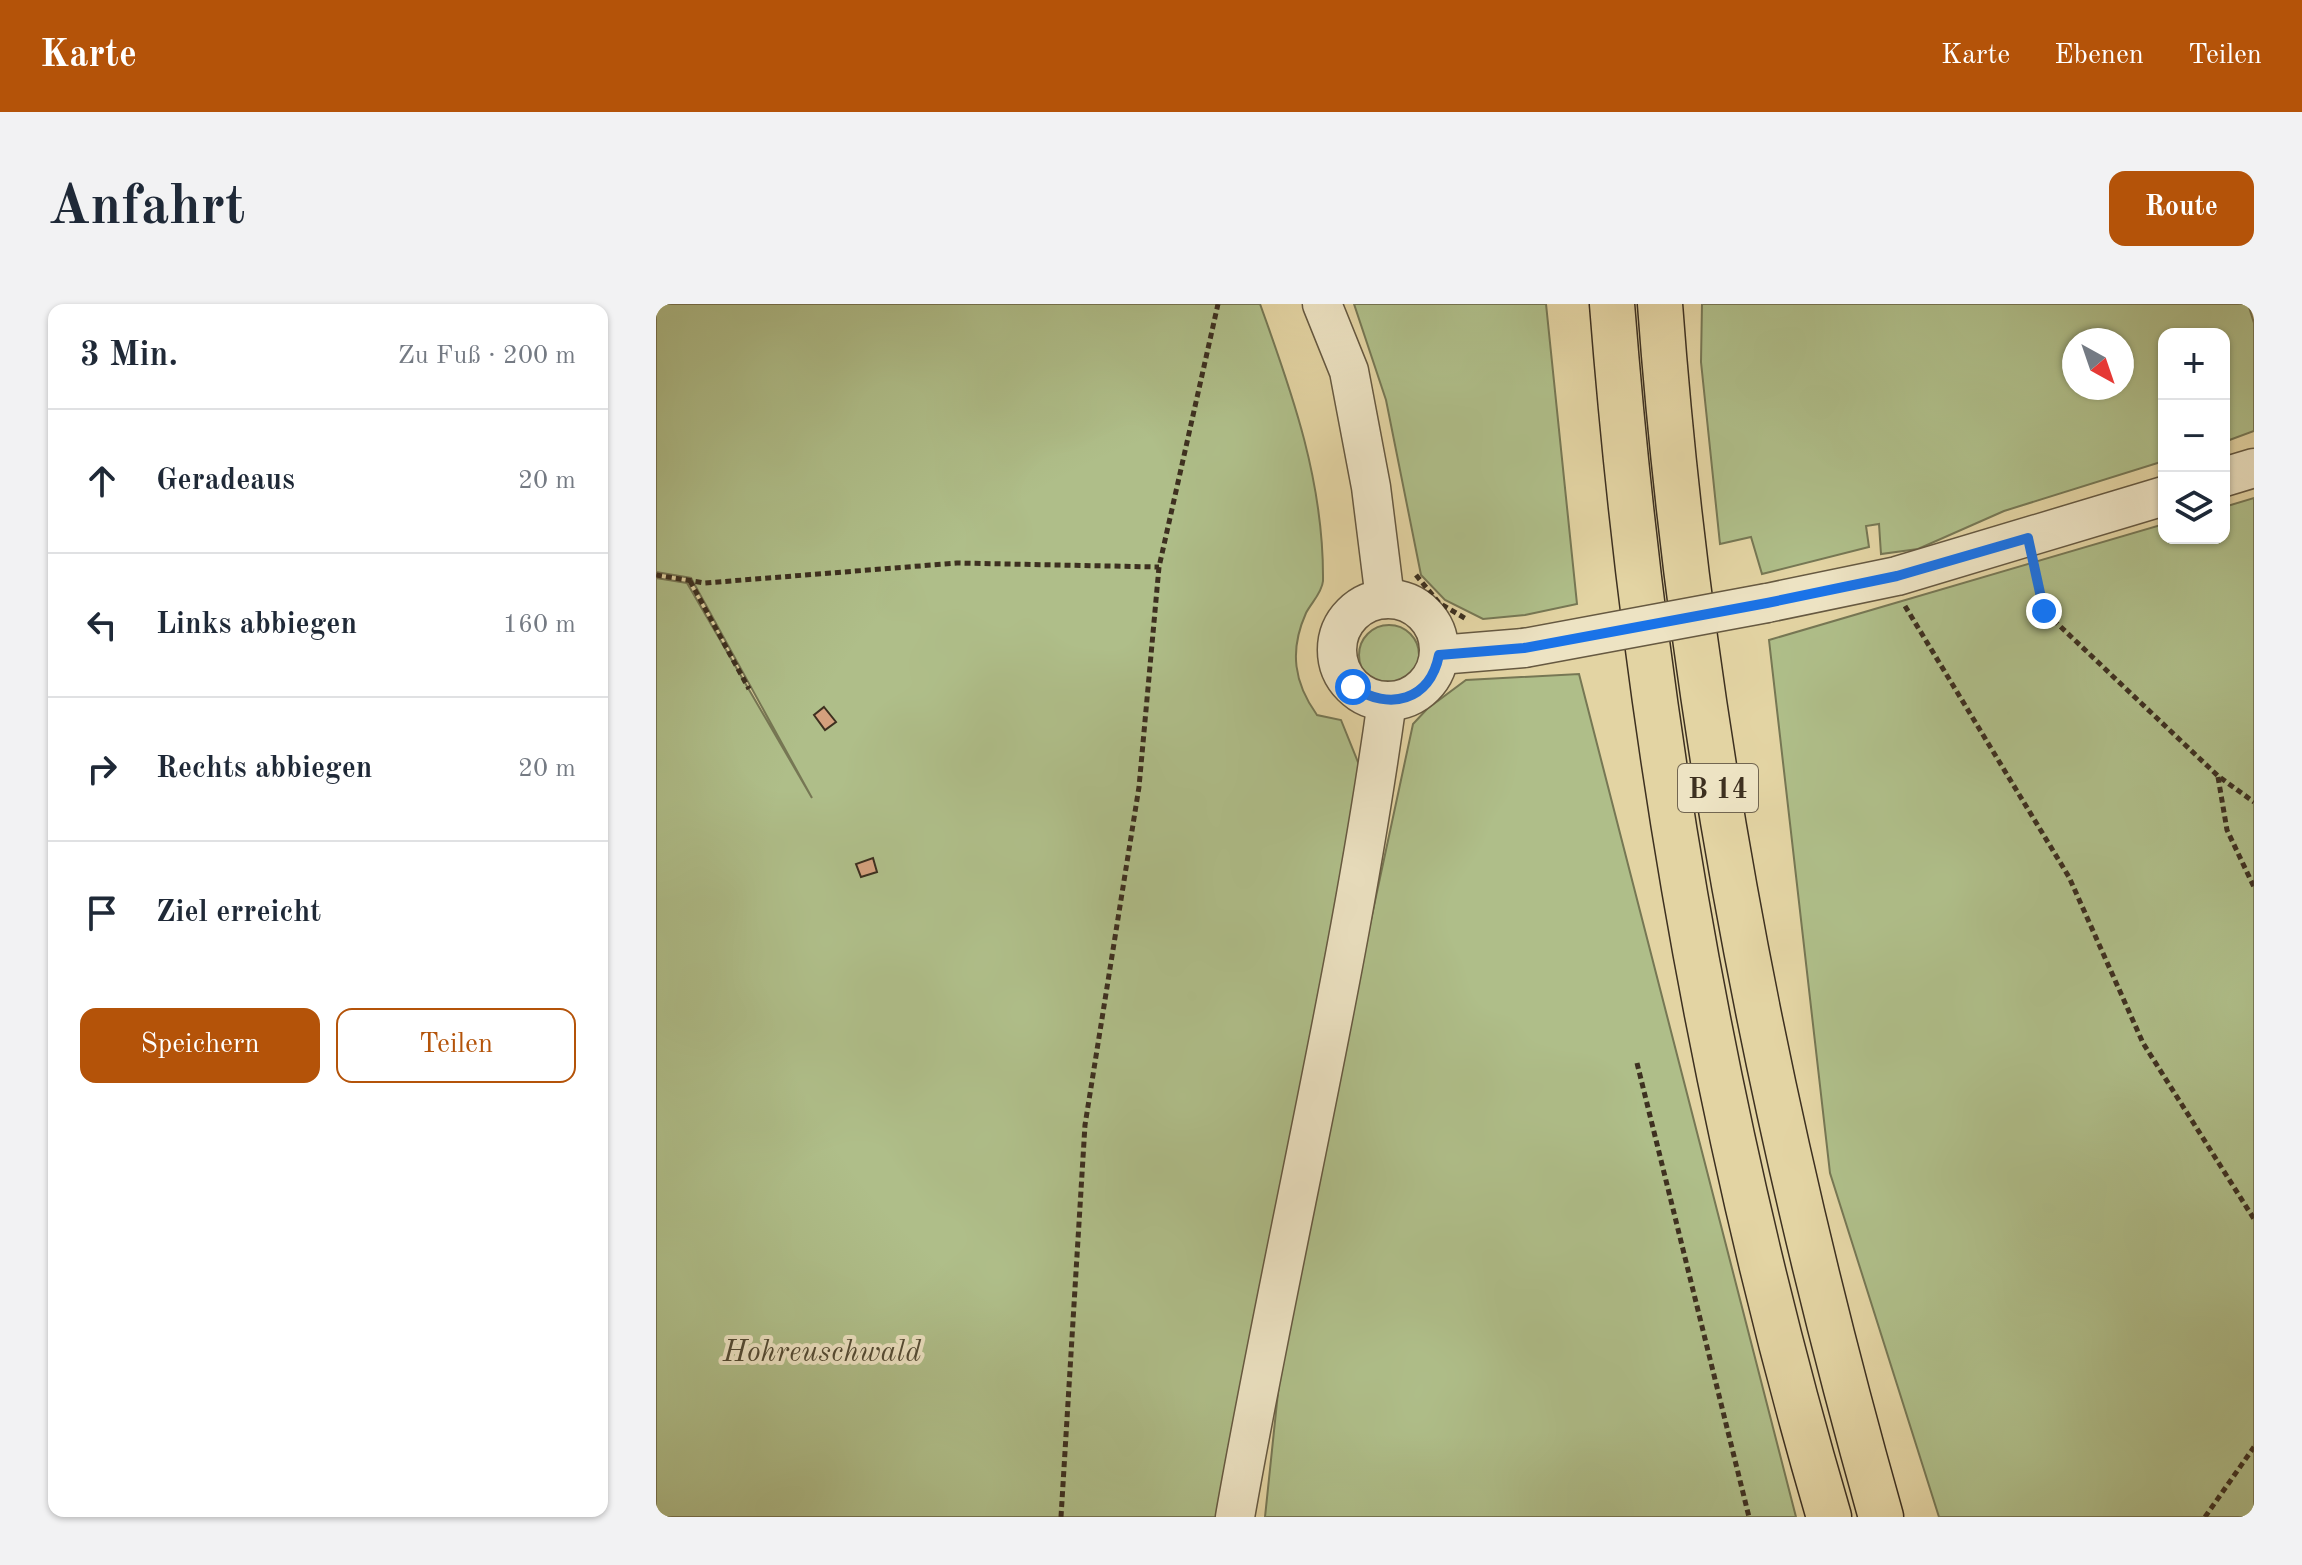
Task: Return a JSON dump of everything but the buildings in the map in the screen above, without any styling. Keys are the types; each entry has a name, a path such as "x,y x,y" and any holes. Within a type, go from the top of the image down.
{"highway":[{"path":"1581,304 1619,390"},
{"name":"B 14","path":"1612,304 1635,544 1689,919 1744,1184 1805,1437 1829,1517"},
{"name":"B 14","path":"1660,304 1667,404 1707,723 1760,1027 1790,1168 1881,1517"},
{"path":"1667,404 1688,362 1689,304"}],"street":[{"path":"1322,304 1349,371 1371,487 1385,599"},
{"path":"2230,475 2254,468"},
{"path":"1439,655 1524,648 1897,576 2158,498"},
{"path":"1385,599 1403,601 1421,611 1433,626 1439,655 1429,681 1411,696 1387,701 1368,697 1353,687 1340,667 1337,647 1342,627 1356,610 1385,599"},
{"path":"1235,1517 1264,1353 1346,961 1387,701"}],"path":[{"path":"1061,1517 1085,1125 1139,787 1159,567 1218,304"},
{"path":"2028,538 2044,611 2218,776 2254,802"},
{"path":"656,575 705,583 957,563 1159,567"},
{"path":"1412,565 1416,578 1439,603 1481,627"},
{"path":"1897,576 1907,612 2069,877 2143,1043 2254,1219"},
{"path":"689,580 749,689"},
{"path":"2218,776 2227,830 2254,887"},
{"path":"1637,1063 1749,1517"},
{"path":"2205,1517 2254,1447"}],"green space":[{"name":"Hohreuschwald","path":"656,304 1260,304 1304,440 1322,545 1323,581 1301,627 1296,666 1303,691 1317,715 1341,720 1364,777 1228,1517 656,1517 656,578 687,583 812,798 691,578 656,572"},
{"path":"1354,304 1546,304 1577,604 1525,615 1483,619 1445,600 1421,575 1386,400"},
{"path":"1702,304 2248,304 2254,323 2254,431 2230,440 2230,328 2158,328 2158,463 2004,511 1918,549 1881,554 1879,524 1866,526 1869,547 1762,574 1751,537 1720,544 1701,362"},
{"path":"2254,498 2254,1517 1939,1517 1830,1173 1769,640 2158,526 2158,544 2230,544 2230,505"},
{"path":"1389,625 1410,634 1419,655 1410,676 1389,685 1368,676 1359,655 1368,634"},
{"path":"1579,674 1796,1517 1265,1517 1286,1316 1413,724 1427,709 1466,680"}],"route":[{"path":"1353,687 1368,697 1387,701 1411,696 1429,681 1439,655 1524,648 1767,603 1897,576 2028,538 2044,611"}]}
